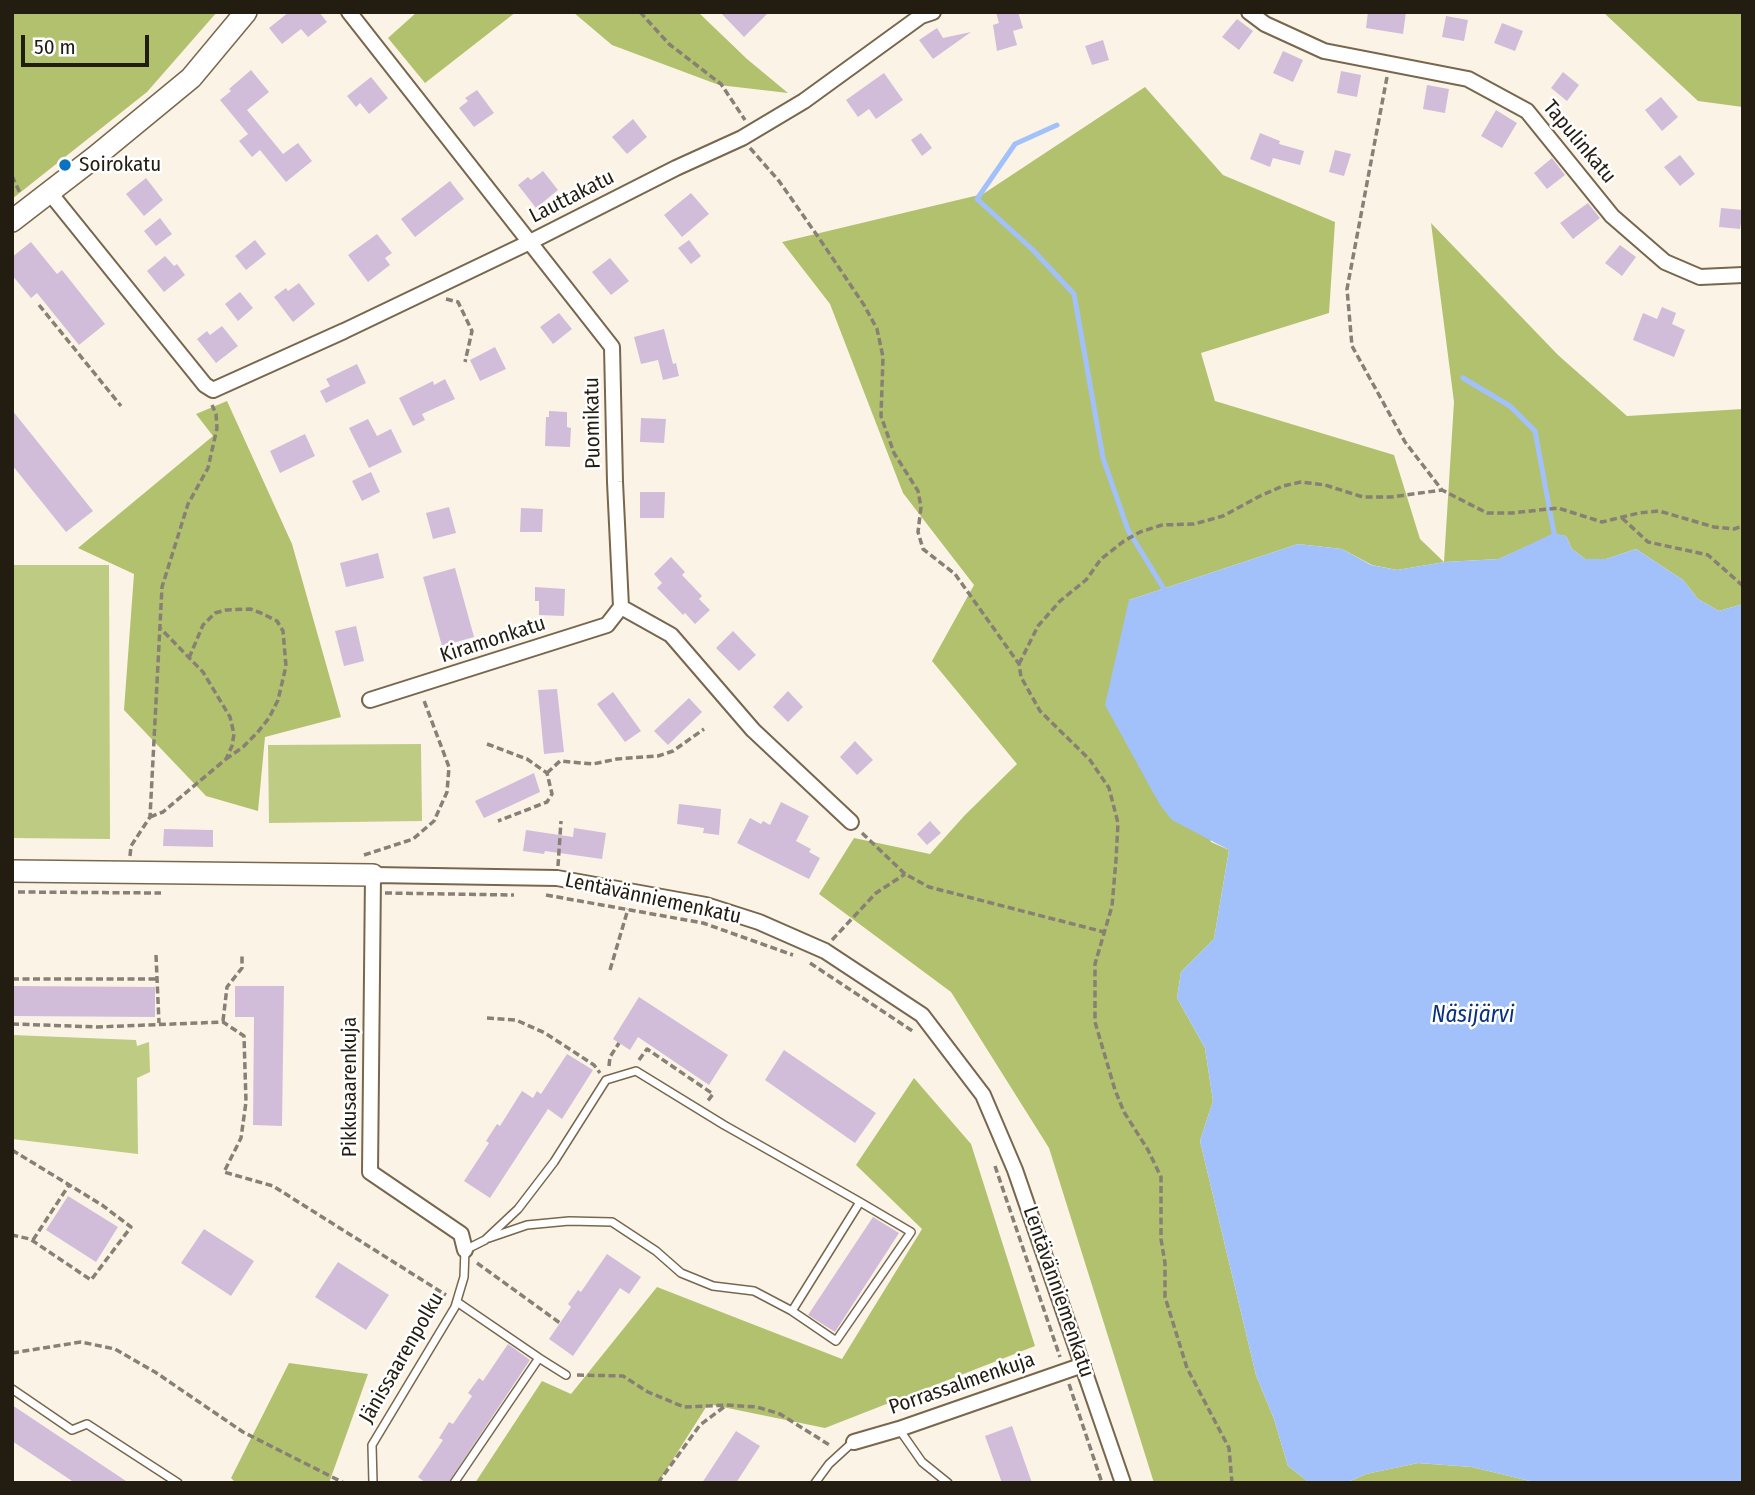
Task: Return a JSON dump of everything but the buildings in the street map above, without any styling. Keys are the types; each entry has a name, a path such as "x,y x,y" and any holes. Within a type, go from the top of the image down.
{"street":[{"path":"12,221 191,78 246,12"},
{"name":"Puomikatu","path":"349,12 612,347 621,607"},
{"name":"Tapulinkatu","path":"1250,12 1265,24 1324,51 1468,79 1527,111 1612,216 1665,262 1700,277 1743,275"},
{"name":"Lauttakatu","path":"213,390 254,369 344,331 748,135 804,101 923,13"},
{"path":"50,193 205,385 213,390"},
{"path":"621,607 671,635 752,730 851,822"},
{"name":"Kiramonkatu","path":"370,700 607,625 621,607"},
{"name":"Lentävänniemenkatu","path":"12,871 128,883 557,878 706,905 759,922 825,951 922,1015 983,1095 1015,1170 1124,1483"},
{"name":"Pikkusaarenkuja","path":"368,881 370,1172 461,1234 465,1250"},
{"name":"Porrassalmenkuja","path":"848,1447 1083,1365"}],"lane":[{"path":"465,1250 527,1225 569,1221 612,1222 656,1251 681,1273 713,1286 754,1291 792,1311 836,1340 911,1232 700,1111 636,1070 606,1080 554,1162 518,1209 485,1240"},
{"path":"792,1311 860,1202"},
{"name":"Jänissaarenpolku","path":"373,1483 372,1445 457,1302 464,1277 465,1250"},
{"path":"457,1302 566,1375"},
{"path":"454,1483 539,1357"},
{"path":"12,1389 72,1430 87,1424 178,1483"},
{"path":"899,1429 922,1462 948,1483"},
{"path":"815,1483 829,1464 848,1447"}],"path":[{"path":"640,12 669,44 721,84 748,135 864,305 877,329 883,357 881,416 894,453 918,491 918,532 923,549 955,574 1019,664 1021,677 1040,711 1090,760 1110,788 1118,822 1112,906 1095,964 1095,1022 1124,1112 1161,1177 1165,1297 1187,1368 1229,1448 1232,1483"},
{"path":"1390,64 1346,289 1352,346 1405,442 1442,491 1487,513 1558,508 1602,522 1659,511 1714,527 1734,529 1743,526"},
{"path":"12,176 15,190 24,197"},
{"path":"446,299 458,302 472,331 465,362"},
{"path":"40,305 121,406"},
{"path":"128,883 131,846 150,817 163,587 188,504 208,468 214,446 217,428 216,414 210,399 213,390"},
{"path":"1019,664 1038,626 1060,601 1086,580 1101,559 1140,532 1162,525 1194,524 1223,516 1260,496 1301,482 1325,485 1363,497 1391,497 1442,491"},
{"path":"1622,519 1648,542 1708,555 1743,586"},
{"path":"150,817 163,812 179,796 198,785 243,747 269,718 278,700 286,666 283,631 277,621 261,613 239,608 215,613 203,625 189,658"},
{"path":"160,629 203,672 230,717 234,734 226,759"},
{"path":"418,687 449,768 447,792 434,821 413,839 358,857 368,881 521,895"},
{"path":"547,773 560,761 593,764 658,756 673,751 704,729"},
{"path":"487,744 527,760 547,773 552,794 547,802 498,821"},
{"path":"557,878 561,821"},
{"path":"851,822 905,874 929,887 1104,932"},
{"path":"825,951 837,934 876,893 905,874"},
{"path":"12,892 128,883 168,893"},
{"path":"534,895 548,895 702,923 793,956"},
{"path":"610,970 628,909"},
{"path":"223,1022 228,987 242,968 242,955"},
{"path":"156,956 159,1024"},
{"path":"806,960 911,1029 919,1039"},
{"path":"12,979 157,979"},
{"path":"487,1018 516,1020 545,1033 594,1065 606,1080"},
{"path":"12,1024 97,1027 223,1022 244,1036 246,1102 241,1138 224,1172 273,1186 457,1302"},
{"path":"606,1080 610,1057 619,1043"},
{"path":"636,1070 647,1049 713,1094 700,1111"},
{"path":"12,1150 131,1227 91,1280 33,1240 12,1235"},
{"path":"992,1158 1102,1483"},
{"path":"33,1240 69,1185"},
{"path":"465,1250 484,1269 560,1323"},
{"path":"12,1353 81,1342 115,1349 155,1372 243,1432 344,1483"},
{"path":"566,1375 623,1376 648,1392 684,1407 757,1407 780,1414 848,1447"},
{"path":"658,1483 700,1425 726,1405"}],"green space":[{"path":"12,12 217,12 147,92 12,199"},
{"path":"417,12 516,12 425,83 388,38"},
{"path":"573,12 698,12 747,59 788,93 719,85 612,45"},
{"path":"1603,12 1743,12 1743,107 1698,101"},
{"path":"1145,87 1223,175 1335,222 1329,313 1201,353 1215,401 1394,455 1420,539 1444,562 1454,402 1431,223 1558,355 1627,416 1743,409 1743,604 1719,611 1698,599 1683,580 1636,549 1606,559 1585,559 1572,549 1566,536 1554,534 1499,559 1445,562 1397,570 1372,565 1342,549 1298,544 1129,600 1211,842 1229,850 1214,939 1181,972 1177,998 1205,1048 1213,1101 1200,1141 1256,1375 1274,1419 1288,1466 1310,1483 1154,1483 1049,1148 951,992 819,894 854,838 930,854 1017,764 932,661 974,585 903,493 830,304 782,242 983,194"},
{"path":"227,401 292,544 341,717 265,737 258,811 206,796 124,710 134,574 78,548 213,436 196,414"},
{"path":"12,565 109,565 110,839 12,838"},
{"path":"421,744 422,821 269,823 268,745"},
{"path":"12,1035 136,1040 137,1046 149,1042 150,1072 137,1078 138,1154 12,1139"},
{"path":"914,1078 971,1144 1035,1346 825,1428 708,1404 658,1483 475,1483 542,1381 571,1394 657,1287 842,1359 922,1229 856,1165"},
{"path":"289,1363 368,1374 329,1483 236,1483 231,1478"},
{"path":"1418,1463 1472,1467 1538,1483 1346,1483 1366,1474"}],"water":[{"name":"Näsijärvi","path":"1554,533 1566,536 1572,549 1585,559 1606,559 1636,549 1683,580 1698,599 1719,611 1743,604 1743,1483 1538,1483 1472,1467 1418,1463 1366,1474 1346,1483 1310,1483 1288,1466 1274,1419 1256,1375 1200,1141 1213,1101 1205,1048 1177,998 1181,972 1214,939 1229,850 1172,820 1160,805 1105,705 1129,600 1298,544 1342,549 1371,565 1397,570 1445,562 1499,559"}],"waterway":[{"path":"1057,125 1015,144 977,199 1032,249 1074,294 1103,458 1128,530 1164,589"},
{"path":"1463,378 1510,406 1535,431 1554,533"}],"place":[{"name":"Soirokatu","path":"65,165"}]}
